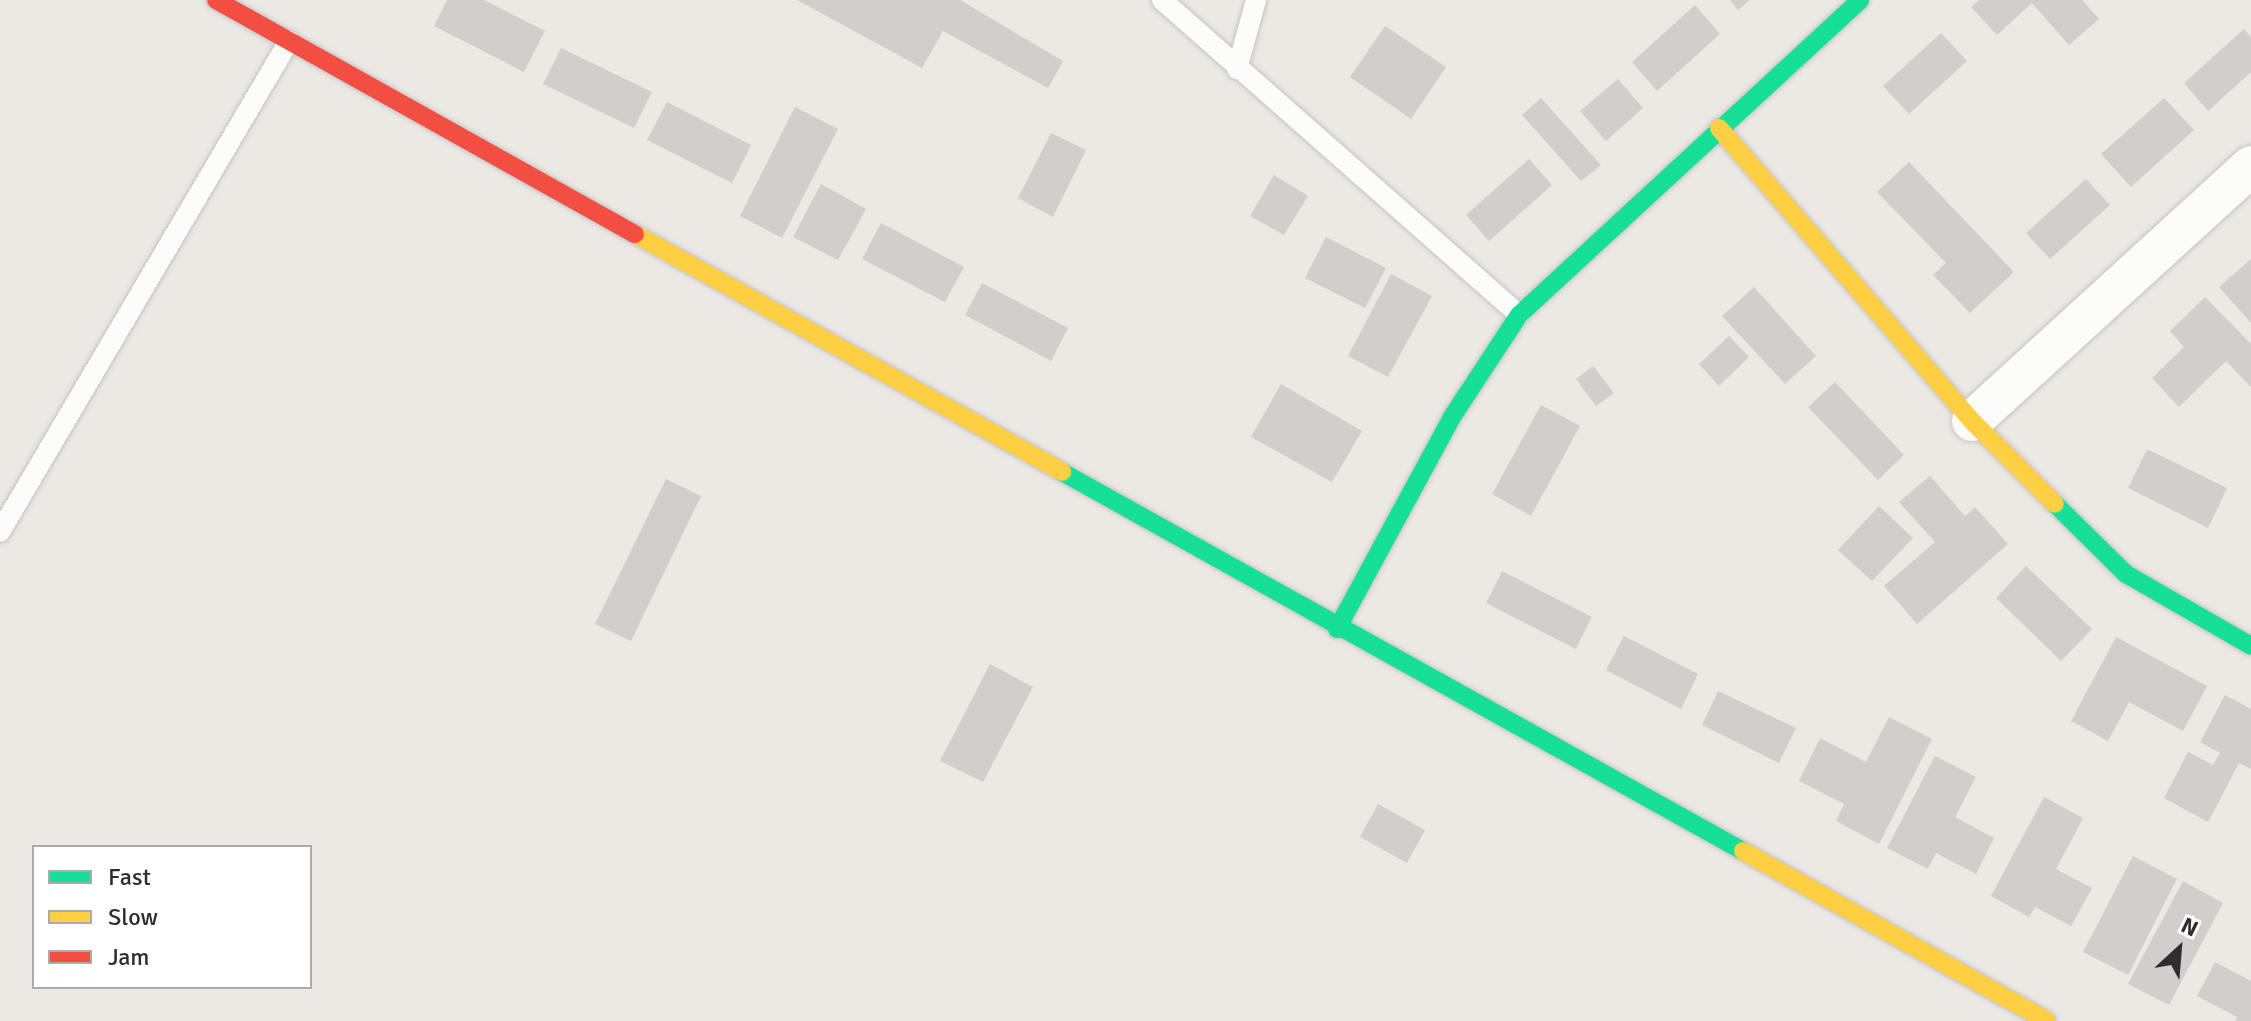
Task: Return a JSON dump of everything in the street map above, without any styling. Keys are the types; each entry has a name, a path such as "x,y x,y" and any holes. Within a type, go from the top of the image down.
{"street":[{"path":"1337,629 1452,417 1519,315 1860,0"},
{"path":"224,2 1337,629 2047,1021"},
{"path":"1719,128 1972,421 2126,574 2251,646"},
{"path":"1972,421 2251,166"}],"lane":[{"path":"1162,0 1519,315"},
{"path":"1237,69 1256,0"},
{"path":"0,532 289,41"}],"building":[{"path":"447,0 484,0 545,31 524,72 434,26"},
{"path":"797,0 960,0 1063,61 1048,88 943,31 922,68"},
{"path":"1730,0 1750,0 1738,10"},
{"path":"1979,0 2082,0 2099,19 2069,45 2032,3 1997,35 1971,7"},
{"path":"1695,5 1720,34 1657,91 1632,62"},
{"path":"1385,26 1446,67 1411,119 1350,77"},
{"path":"2244,29 2251,37 2251,72 2208,111 2184,83"},
{"path":"1941,33 1967,61 1909,114 1883,86"},
{"path":"561,48 652,92 634,128 543,84"},
{"path":"1618,79 1643,108 1606,141 1580,111"},
{"path":"1541,98 1601,165 1581,181 1522,115"},
{"path":"2164,98 2194,130 2131,187 2101,154"},
{"path":"667,102 751,145 732,183 647,140"},
{"path":"795,107 838,129 782,238 740,216"},
{"path":"1051,133 1086,150 1053,217 1018,198"},
{"path":"1529,159 1552,185 1489,241 1466,215"},
{"path":"1909,162 2014,272 1970,313 1933,275 1946,263 1877,192"},
{"path":"1274,175 1308,196 1284,235 1250,216"},
{"path":"2086,179 2110,205 2050,259 2026,233"},
{"path":"821,184 866,209 838,260 793,237"},
{"path":"881,223 964,267 945,302 862,259"},
{"path":"1326,237 1386,268 1365,308 1305,278"},
{"path":"2251,259 2251,323 2219,287"},
{"path":"1391,274 1432,296 1388,377 1348,356"},
{"path":"982,283 1068,328 1051,361 965,315"},
{"path":"1754,287 1816,356 1785,384 1722,316"},
{"path":"2205,297 2251,344 2251,387 2226,361 2179,407 2152,378 2184,347 2170,331"},
{"path":"1729,336 1749,357 1719,386 1699,364"},
{"path":"1593,366 1614,393 1596,406 1576,379"},
{"path":"1835,382 1904,455 1878,480 1808,407"},
{"path":"1281,384 1362,431 1332,482 1251,437"},
{"path":"1541,405 1580,426 1531,516 1492,494"},
{"path":"2147,449 2227,488 2208,528 2128,488"},
{"path":"1930,476 1965,516 1975,507 2008,544 1917,624 1884,586 1935,542 1899,502"},
{"path":"666,479 701,496 631,641 595,624"},
{"path":"1879,506 1913,538 1872,581 1838,550"},
{"path":"2026,566 2092,629 2061,661 1996,598"},
{"path":"1502,571 1592,617 1576,649 1486,603"},
{"path":"1624,636 1698,674 1681,709 1606,670"},
{"path":"2116,637 2207,686 2183,731 2129,702 2108,741 2071,721"},
{"path":"990,664 1033,687 983,782 940,761"},
{"path":"1718,691 1796,728 1779,763 1702,725"},
{"path":"2225,695 2251,709 2251,769 2239,763 2208,822 2164,798 2188,752 2213,765 2220,753 2200,742"},
{"path":"1889,717 1932,739 1879,844 1836,821 1844,804 1799,781 1820,738 1866,762"},
{"path":"1935,756 1976,777 1955,817 1994,838 1976,874 1936,853 1928,869 1887,848"},
{"path":"2044,797 2083,818 2056,869 2092,888 2071,926 2035,907 2029,917 1991,896"},
{"path":"1378,804 1425,830 1407,863 1360,837"},
{"path":"2133,856 2177,879 2128,975 2083,952"},
{"path":"2183,881 2223,903 2169,1005 2128,984"},
{"path":"2215,962 2251,981 2251,1021 2235,1021 2237,1017 2197,996"}],"traffic: fast":[{"path":"1337,629 1452,417 1519,315 1860,0"},
{"path":"1062,472 1743,851"},
{"path":"2055,504 2126,574 2251,646"}],"traffic: slow":[{"path":"1719,128 1972,421 2055,504"},
{"path":"635,234 1062,472"},
{"path":"1743,851 2047,1021"}],"traffic: jam":[{"path":"216,0 635,234"}]}
